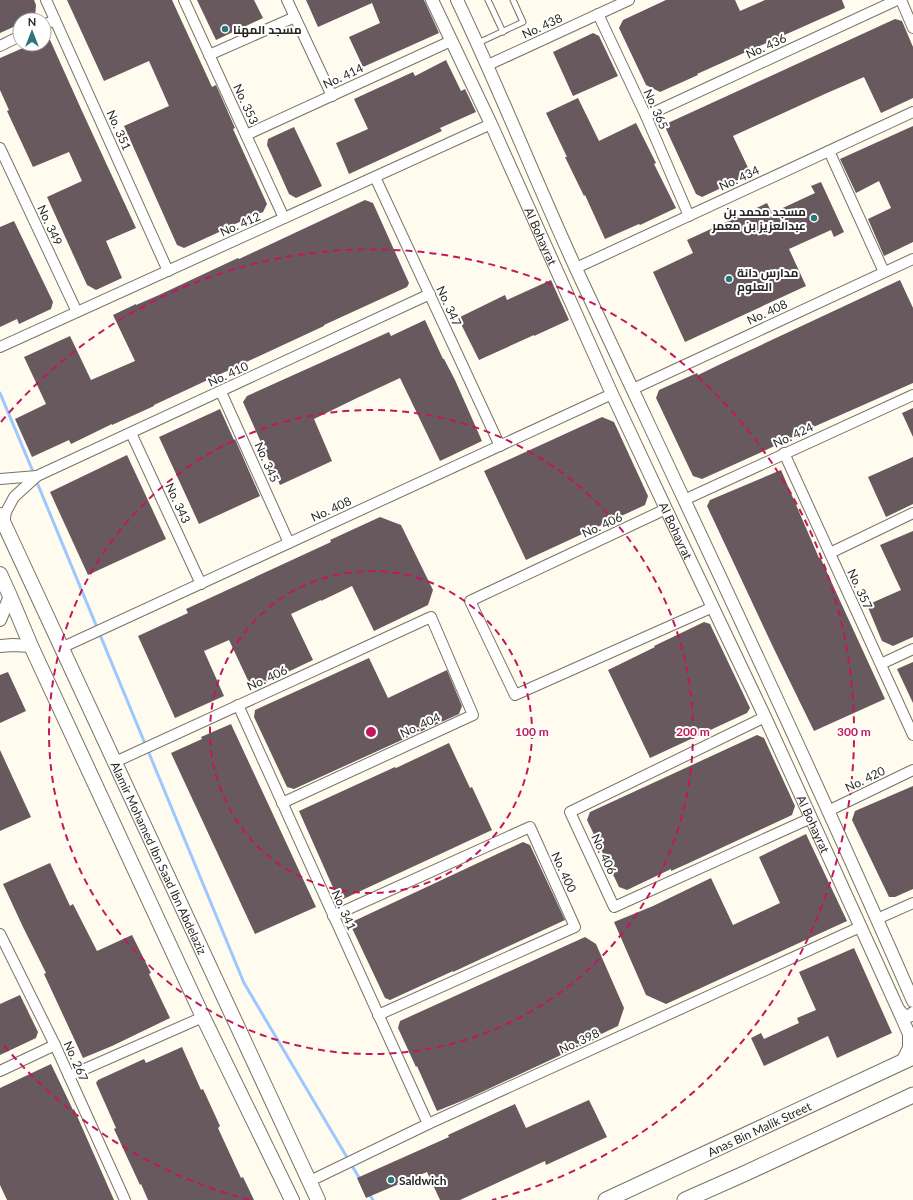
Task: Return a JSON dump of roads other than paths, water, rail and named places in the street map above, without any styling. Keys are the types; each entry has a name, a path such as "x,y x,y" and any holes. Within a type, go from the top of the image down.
{"main road":[{"name":"Alamir Mohamed Ibn Saad Ibn Abdelaziz","path":"2,520 318,1200"},
{"path":"0,574 31,646 202,1017 292,1200"},
{"name":"Anas Bin Malik Street","path":"606,1200 907,1060"},
{"path":"685,1200 754,1170 913,1096"}],"street":[{"name":"No. 351","path":"46,0 168,271"},
{"name":"No. 353","path":"184,0 284,218"},
{"path":"287,0 332,96"},
{"name":"Al Bohayrat","path":"432,0 491,124 612,394 812,818 898,1009 909,1034 907,1060"},
{"name":"Al Bohayrat","path":"457,0 488,65 575,266 828,811 913,1001"},
{"name":"No. 438","path":"488,65 629,0"},
{"name":"No. 436","path":"646,116 897,0"},
{"path":"901,0 913,28"},
{"name":"No. 365","path":"598,14 646,116 689,216"},
{"path":"209,55 295,17"},
{"path":"0,46 12,40"},
{"name":"No. 414","path":"246,135 451,41"},
{"name":"No. 434","path":"575,266 689,216 913,112"},
{"name":"No. 412","path":"0,347 491,124"},
{"name":"No. 349","path":"0,148 77,312"},
{"path":"829,151 884,272"},
{"name":"No. 347","path":"375,177 500,446"},
{"name":"No. 408","path":"633,390 913,259"},
{"path":"558,272 575,266"},
{"name":"No. 410","path":"37,476 430,294"},
{"name":"No. 345","path":"221,392 289,543"},
{"name":"No. 408","path":"61,648 612,394"},
{"name":"No. 424","path":"684,500 913,395"},
{"name":"No. 343","path":"131,433 200,584"},
{"name":"No. 357","path":"784,453 913,735"},
{"path":"0,479 37,476"},
{"path":"2,520 14,497 37,476"},
{"name":"No. 406","path":"666,509 470,601 511,688 515,695 713,607"},
{"path":"830,553 913,513"},
{"path":"0,620 10,596"},
{"name":"No. 406","path":"115,762 431,617"},
{"name":"No. 404","path":"282,803 472,715 431,617"},
{"path":"0,646 31,646"},
{"path":"880,664 913,649"},
{"name":"No. 341","path":"238,706 428,1124"},
{"name":"No. 406","path":"765,717 570,812 614,907 812,818"},
{"name":"No. 420","path":"828,811 913,770"},
{"name":"No. 400","path":"333,916 530,827 575,927 378,1015"},
{"path":"877,919 913,903"},
{"name":"No. 398","path":"310,1181 428,1124 860,927"},
{"name":"No. 267","path":"0,934 55,1045 124,1200"},
{"path":"898,1009 904,1016 908,1017 913,1014"},
{"path":"69,1076 202,1017"},
{"path":"0,1071 55,1045"}],"lane":[{"path":"488,0 503,32"},
{"path":"478,44 523,22 513,0"}],"waterway":[{"path":"0,393 34,474"},
{"path":"36,480 244,983 361,1181"},
{"path":"369,1194 373,1200"}],"place":[{"name":"مسجد المهنا","path":"225,29"},
{"name":"مسجد محمد بن عبدالعزيز بن معمر","path":"814,218"},
{"name":"مدارس دانة العلوم","path":"729,279"},
{"name":"Saldwich","path":"391,1180"}]}
